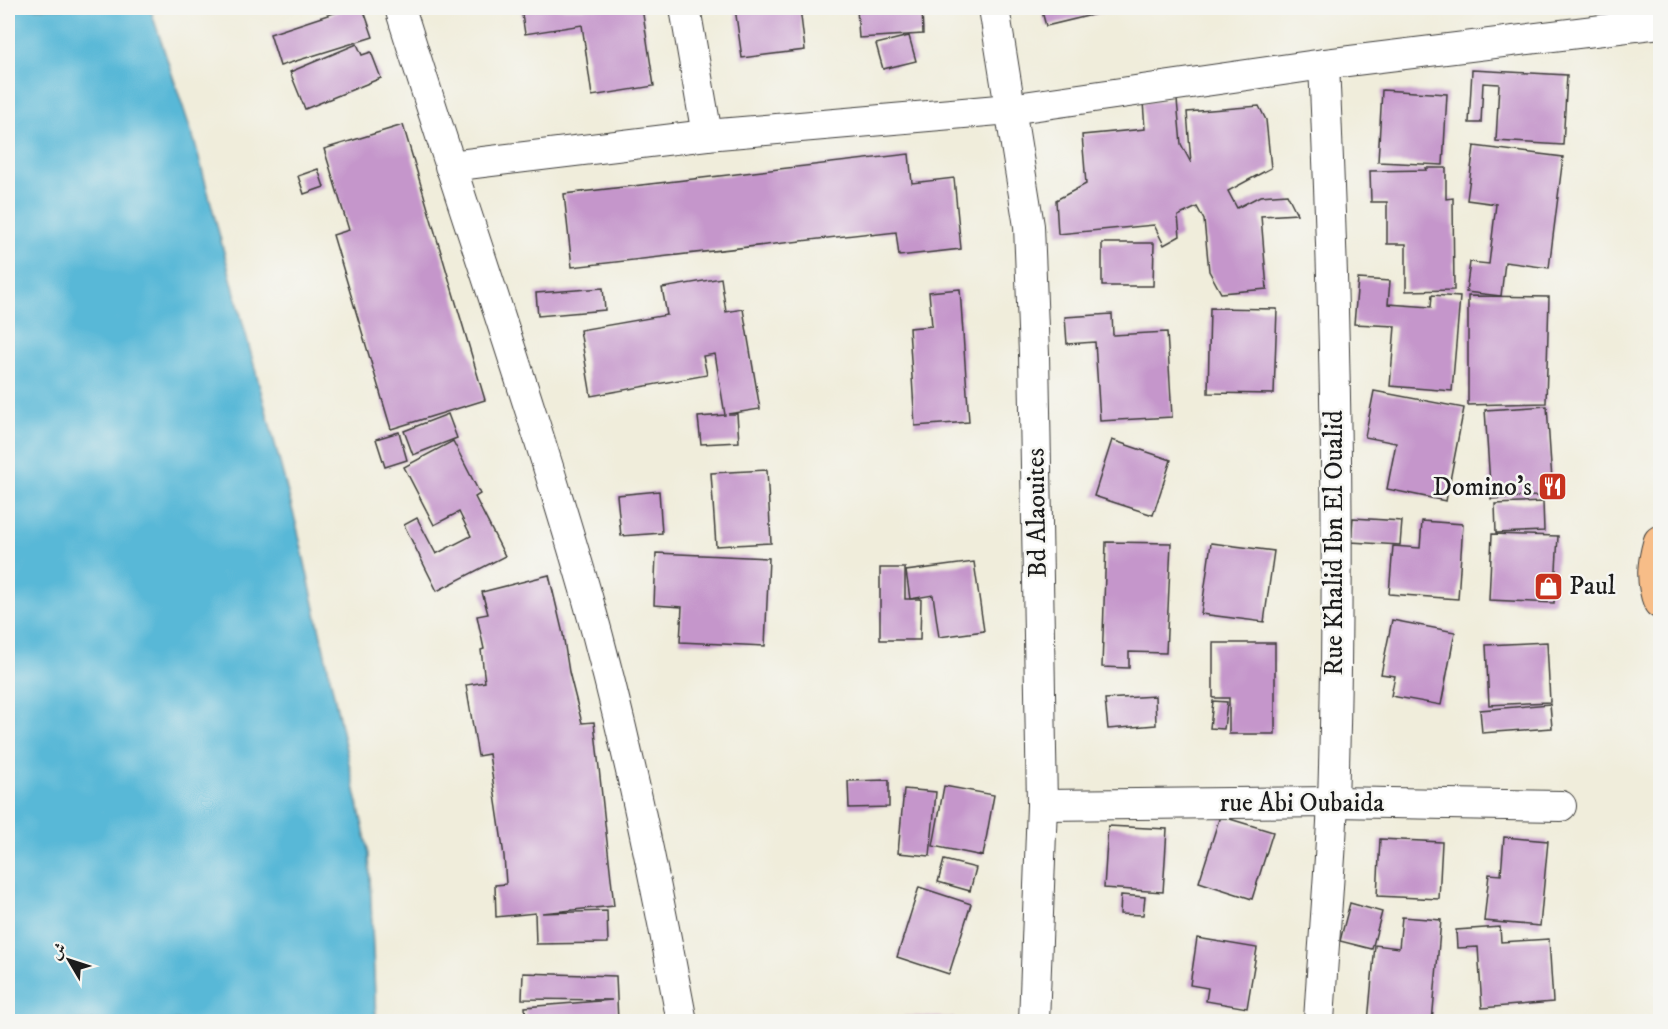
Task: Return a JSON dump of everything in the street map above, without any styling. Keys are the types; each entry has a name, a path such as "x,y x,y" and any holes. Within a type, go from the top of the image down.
{"main road":[{"path":"1660,542 1655,559 1654,575 1660,602"}],"street":[{"path":"400,8 484,264 586,594 625,739 682,1022"},
{"path":"685,8 707,135"},
{"name":"Bd Alaouites","path":"994,8 1029,238 1034,354 1042,805 1034,1022"},
{"path":"450,166 707,135 1010,109 1324,64 1660,22"},
{"name":"Rue Khalid Ibn El Oualid","path":"1319,1022 1333,802 1337,510 1331,236 1324,64"},
{"name":"rue Abi Oubaida","path":"1042,805 1333,802 1561,806"}],"water":[{"path":"8,8 150,8 195,143 297,527 369,854 376,1021 8,1021"}],"building":[{"path":"349,8 363,8 373,37 280,66 270,34"},
{"path":"521,8 642,8 654,86 592,96 582,25 525,34"},
{"path":"735,8 800,8 805,50 742,58"},
{"path":"857,8 922,8 923,34 859,38"},
{"path":"1041,8 1121,8 1046,26"},
{"path":"909,36 916,61 883,69 876,44"},
{"path":"357,44 362,55 371,52 381,78 305,109 290,72"},
{"path":"1472,70 1567,75 1563,145 1496,141 1499,84 1483,83 1481,123 1469,123"},
{"path":"1382,90 1447,94 1443,165 1378,162"},
{"path":"1177,100 1181,144 1191,163 1187,112 1259,106 1266,120 1271,168 1228,191 1237,208 1260,196 1287,194 1297,214 1261,216 1267,289 1221,293 1209,271 1204,220 1197,207 1178,216 1180,236 1164,245 1154,225 1058,234 1056,200 1086,184 1082,135 1145,129 1143,102"},
{"path":"403,125 485,400 391,429 333,235 349,230 324,149"},
{"path":"1474,146 1563,157 1549,268 1505,262 1501,296 1466,292 1470,262 1489,264 1496,204 1467,200"},
{"path":"909,154 912,183 954,178 961,249 899,256 896,232 871,235 871,233 572,267 564,194"},
{"path":"1426,168 1446,168 1446,199 1453,198 1454,290 1406,291 1406,244 1387,244 1387,202 1371,202 1370,171 1427,170"},
{"path":"318,169 324,187 304,194 298,176"},
{"path":"1102,243 1154,243 1153,286 1102,286"},
{"path":"721,278 726,312 743,309 760,409 728,414 737,414 739,442 701,444 698,417 725,415 715,354 703,356 707,375 591,396 580,330 667,315 662,288"},
{"path":"1358,279 1390,281 1388,304 1431,307 1432,295 1460,297 1452,391 1390,386 1395,326 1354,324"},
{"path":"603,288 605,310 538,316 536,293"},
{"path":"960,289 969,422 915,426 909,328 932,326 929,292"},
{"path":"1468,296 1549,297 1546,403 1468,405"},
{"path":"1210,308 1277,309 1274,394 1208,393"},
{"path":"1112,314 1113,335 1167,332 1172,417 1100,421 1095,342 1067,344 1065,317"},
{"path":"1374,391 1464,408 1446,501 1387,489 1396,443 1365,437"},
{"path":"1547,406 1553,495 1491,499 1485,410"},
{"path":"448,414 457,438 413,455 404,431"},
{"path":"399,432 407,460 385,467 376,439"},
{"path":"1112,440 1171,460 1153,515 1094,496"},
{"path":"453,441 480,494 475,497 505,556 437,591 404,525 417,518 436,554 471,536 459,512 434,525 404,467"},
{"path":"767,470 771,543 716,546 711,473"},
{"path":"659,491 662,533 621,536 617,495"},
{"path":"1543,502 1544,531 1496,533 1495,504"},
{"path":"1353,518 1402,521 1400,545 1351,542"},
{"path":"1422,521 1463,524 1458,599 1389,594 1393,546 1420,548"},
{"path":"1492,534 1558,536 1554,603 1489,600"},
{"path":"1106,542 1171,543 1166,653 1129,652 1129,668 1102,667"},
{"path":"1211,543 1274,551 1264,622 1201,614"},
{"path":"656,553 769,558 765,646 680,642 682,607 654,605"},
{"path":"974,562 984,631 939,637 933,595 910,599 906,571"},
{"path":"880,568 905,568 905,599 921,599 920,640 880,640"},
{"path":"549,575 582,723 594,722 614,906 542,913 607,911 608,943 536,944 535,913 496,917 495,885 506,884 504,856 489,754 478,756 466,685 485,682 481,650 484,649 477,616 488,614 482,592"},
{"path":"1392,620 1455,632 1441,705 1391,696 1395,676 1381,674"},
{"path":"1547,642 1550,702 1489,705 1486,645"},
{"path":"1213,643 1275,643 1275,734 1229,734 1229,698 1213,698"},
{"path":"1155,696 1156,725 1108,729 1105,699"},
{"path":"1213,701 1227,702 1224,729 1210,728"},
{"path":"1550,704 1552,728 1482,733 1480,710"},
{"path":"889,780 889,807 849,808 848,781"},
{"path":"944,786 994,795 983,856 933,846"},
{"path":"904,789 936,792 930,856 898,853"},
{"path":"1220,816 1273,832 1252,899 1199,882"},
{"path":"1108,826 1167,829 1163,892 1104,888"},
{"path":"1504,837 1548,841 1540,926 1484,921 1489,874 1501,875"},
{"path":"1380,839 1442,842 1439,899 1377,896"},
{"path":"944,860 976,868 970,891 938,882"},
{"path":"919,887 971,904 949,974 897,957"},
{"path":"1121,895 1145,897 1143,915 1120,914"},
{"path":"1350,903 1382,912 1372,949 1340,941"},
{"path":"1402,917 1441,920 1432,1022 1368,1022 1375,945 1399,948"},
{"path":"1500,927 1501,942 1549,939 1553,1002 1482,1008 1478,947 1457,948 1456,930"},
{"path":"1197,938 1257,948 1247,1008 1206,1001 1208,988 1190,985"},
{"path":"523,973 616,976 618,1022 526,1022 525,1007 612,1000 522,999"},
{"path":"904,1016 954,1018 954,1022 904,1022"}],"place":[{"name":"Domino's","path":"1553,487"},
{"name":"Paul","path":"1548,586"}]}
